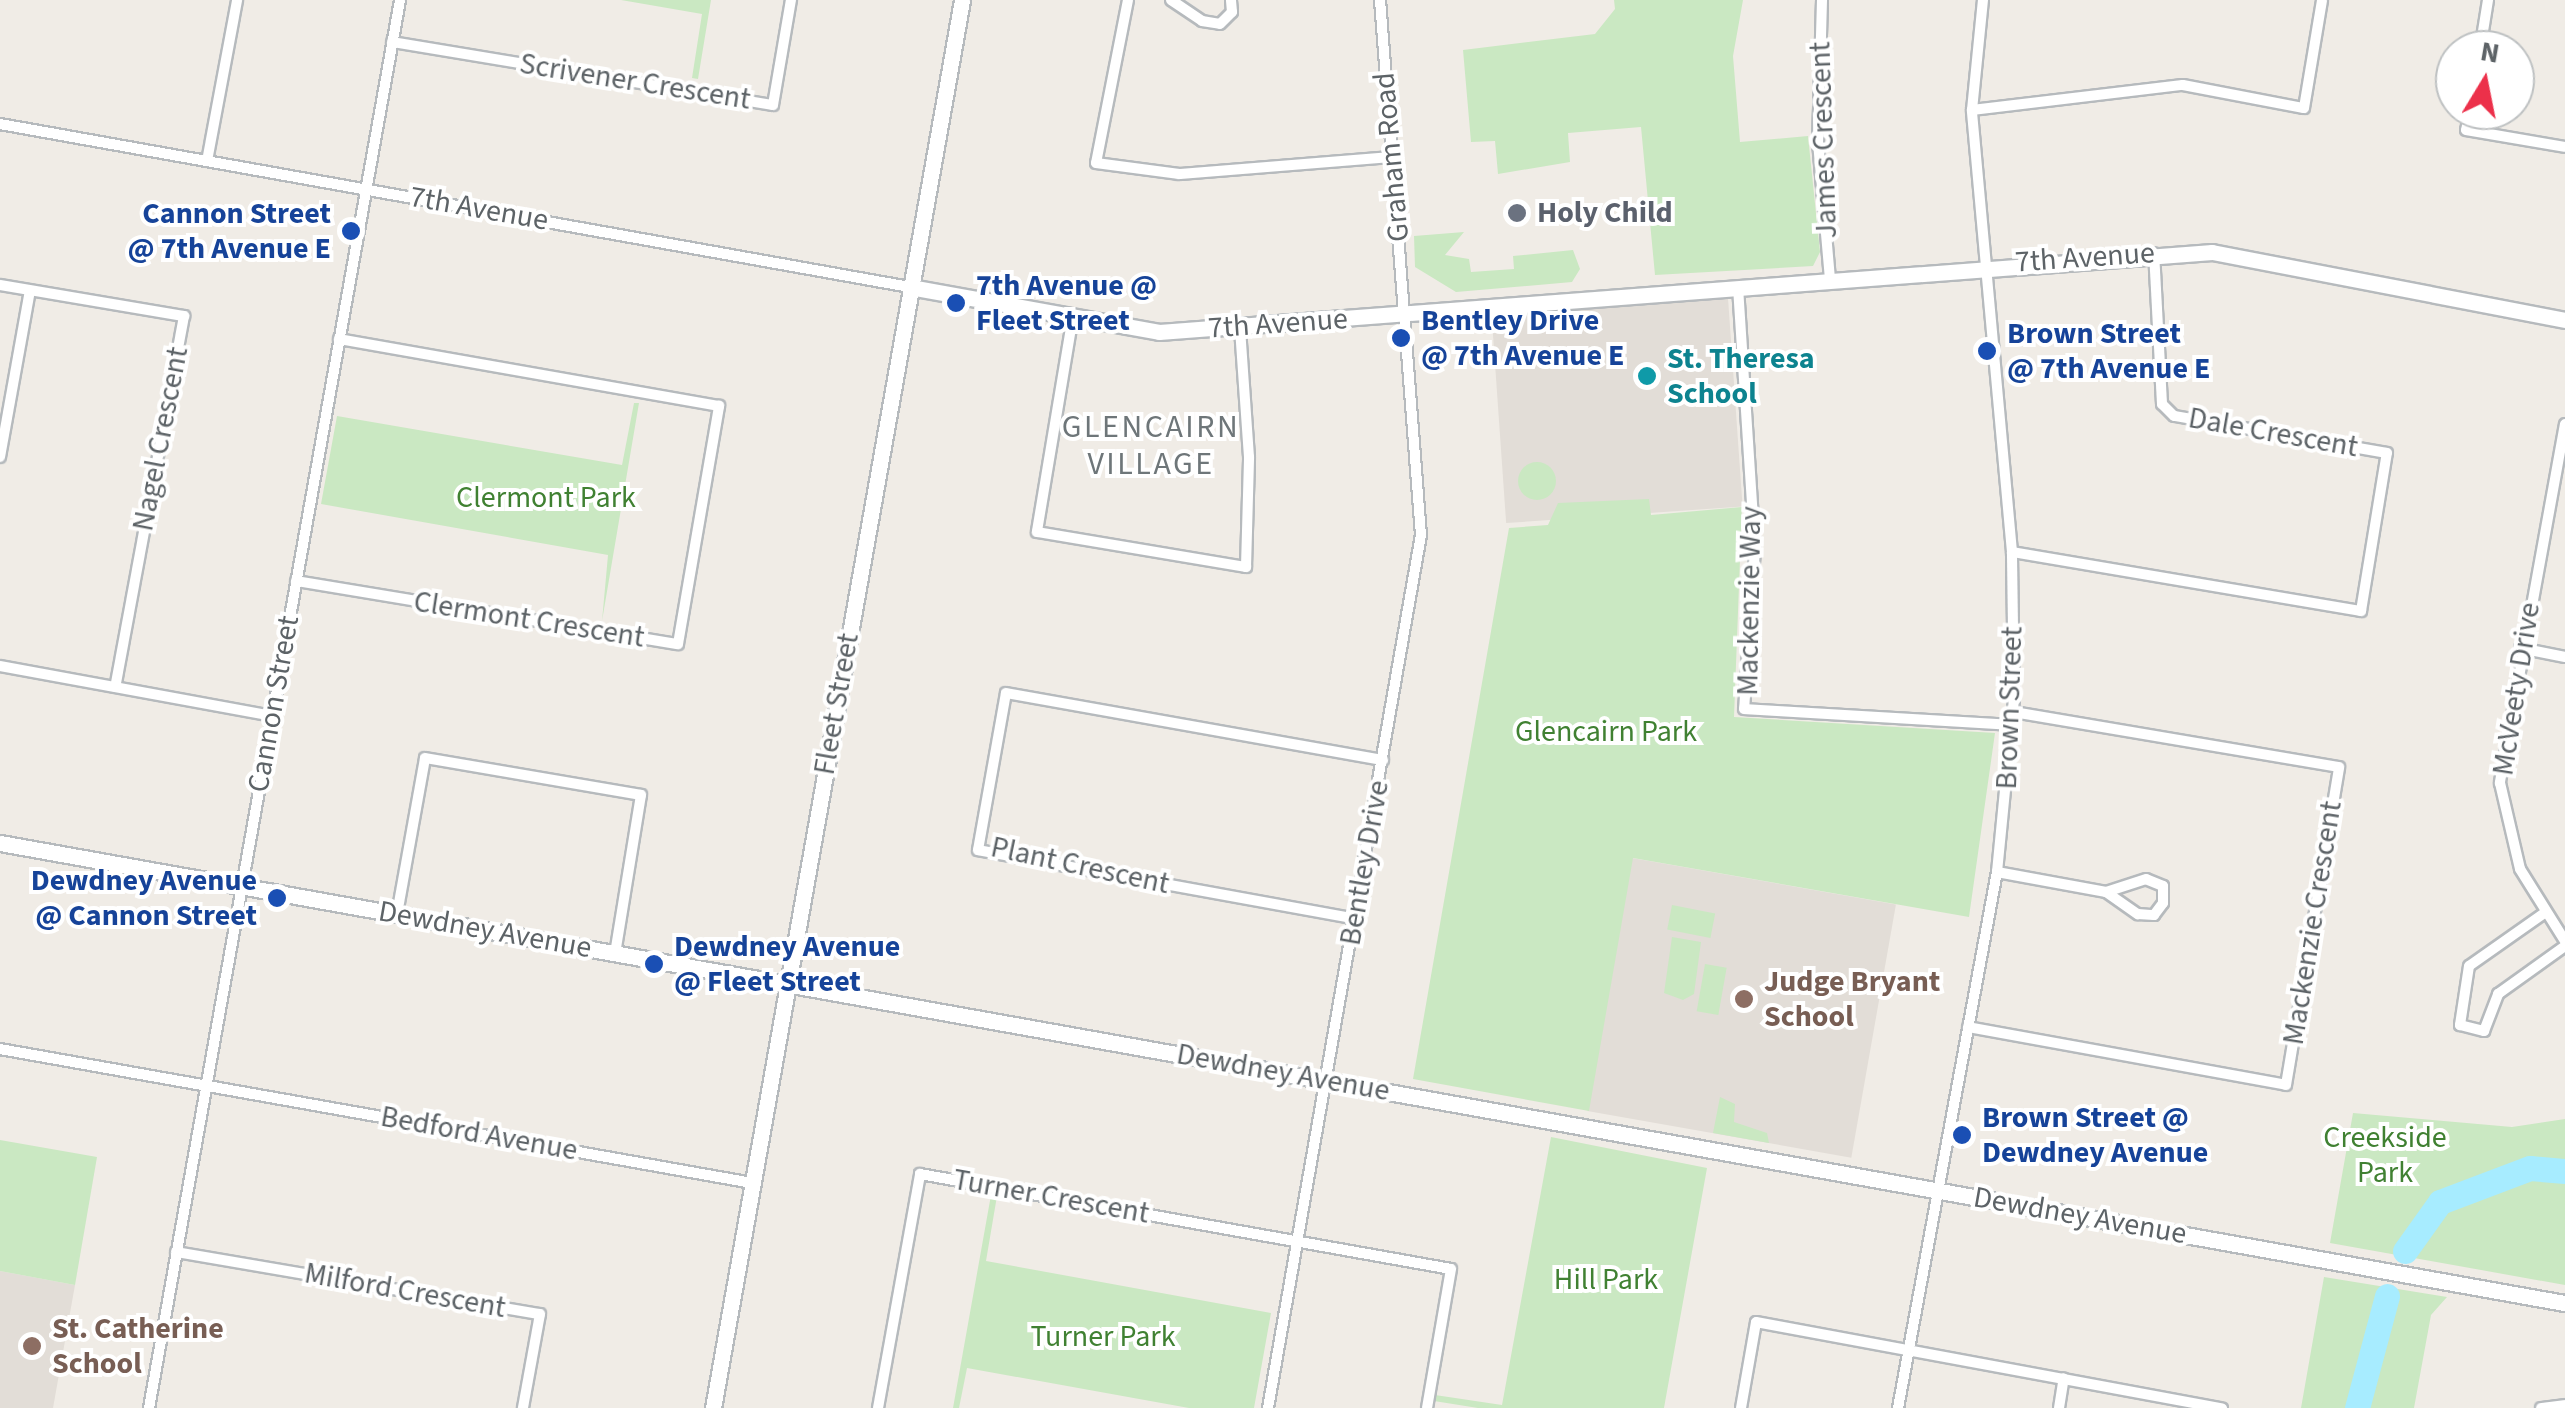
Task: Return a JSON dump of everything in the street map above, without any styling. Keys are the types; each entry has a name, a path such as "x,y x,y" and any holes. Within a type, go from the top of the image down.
{"street":[{"path":"207,161 237,0"},
{"name":"Cannon Street","path":"148,1408 400,0"},
{"name":"Scrivener Crescent","path":"392,42 773,105 791,0"},
{"name":"Fleet Street","path":"713,1408 962,0"},
{"path":"1128,0 1096,164 1179,174 1390,157"},
{"path":"1178,0 1202,21 1220,24 1232,12 1231,0"},
{"name":"Graham Road","path":"1380,0 1406,314"},
{"name":"James Crescent","path":"1822,0 1818,142 1830,280"},
{"name":"Brown Street","path":"1898,1408 1997,872 2014,712 2012,552 1972,110 1983,0"},
{"path":"1972,110 2183,85 2304,108 2322,0"},
{"path":"2483,30 2488,0"},
{"name":"7th Avenue","path":"0,124 1159,332 1240,329 2154,252 2212,252 2565,320"},
{"path":"2466,130 2565,147"},
{"name":"Dale Crescent","path":"2012,552 2361,611 2387,453 2174,416 2162,404 2154,252"},
{"name":"Nagel Crescent","path":"0,285 184,316 115,687"},
{"name":"Mackenzie Way","path":"1738,287 1755,548 1744,709 2012,725"},
{"path":"0,457 30,290"},
{"name":"Bentley Drive","path":"1268,1408 1421,535 1406,314"},
{"path":"1073,316 1038,532 1246,567 1249,457 1240,329"},
{"name":"Clermont Crescent","path":"296,581 678,644 718,406 339,339"},
{"name":"McVeety Drive","path":"2565,424 2560,489 2520,648 2500,783 2505,826 2544,914 2565,944"},
{"path":"2520,648 2565,656"},
{"path":"0,666 272,716"},
{"name":"Plant Crescent","path":"1356,918 978,850 1006,693 1383,760"},
{"name":"Mackenzie Crescent","path":"1968,1027 2286,1085 2339,768 2014,712"},
{"path":"397,914 425,758 642,795 615,954"},
{"name":"Dewdney Avenue","path":"0,844 2565,1302"},
{"path":"1997,872 2106,892 2138,914 2154,915 2162,904 2162,886 2146,878 2106,892"},
{"path":"2544,914 2469,966 2460,1025 2484,1032 2498,994 2565,944"},
{"name":"Bedford Avenue","path":"0,1049 752,1183"},
{"name":"Turner Crescent","path":"878,1408 920,1174 1297,1242"},
{"path":"1297,1242 1452,1269 1427,1408"},
{"name":"Milford Crescent","path":"176,1252 540,1314 524,1408"},
{"path":"1741,1408 1756,1322 2222,1408"},
{"path":"2059,1408 2064,1378"},
{"path":"2541,1408 2565,1404"}],"shaded area":[{"path":"1728,298 1743,506 1506,523 1492,315"},
{"name":"Judge Bryant School","path":"1632,858 1896,905 1851,1158 1587,1111"},
{"name":"St. Catherine School","path":"0,1271 75,1285 53,1408 0,1408"}],"green space":[{"path":"621,0 711,0 698,79 692,78 702,14"},
{"path":"1614,0 1743,0 1733,56 1740,142 1808,136 1820,252 1813,266 1655,275 1641,127 1568,133 1570,162 1498,174 1495,141 1471,142 1463,50 1595,34 1615,9"},
{"path":"1464,232 1445,255 1469,259 1471,272 1514,269 1513,256 1573,250 1580,269 1572,282 1456,292 1415,267 1414,236"},
{"name":"Clermont Park","path":"634,403 639,403 602,621 608,555 321,504 337,416 622,465"},
{"path":"1537,462 1550,468 1556,481 1550,494 1537,500 1524,494 1518,481 1524,468"},
{"name":"Glencairn Park","path":"1649,499 1651,515 1742,507 1734,717 1995,733 1969,917 1633,858 1589,1111 1413,1079 1509,528 1548,525 1558,503"},
{"path":"1672,905 1715,913 1710,938 1667,930"},
{"path":"1672,937 1701,942 1694,994 1683,1000 1664,993"},
{"path":"1705,964 1727,968 1718,1015 1697,1011"},
{"path":"1720,1097 1735,1104 1734,1122 1767,1133 1769,1143 1713,1133"},
{"name":"Creekside Park","path":"2353,1113 2512,1127 2565,1119 2565,1285 2330,1243"},
{"name":"Hill Park","path":"1551,1137 1707,1168 1664,1408 1478,1408 1434,1401 1435,1395 1502,1405"},
{"path":"0,1140 97,1157 75,1285 0,1271"},
{"name":"Turner Park","path":"991,1195 997,1196 986,1261 1271,1313 1254,1408 1189,1408 967,1368 959,1408 953,1408"},
{"path":"2324,1277 2447,1297 2431,1315 2414,1408 2301,1408"}],"waterway":[{"path":"2405,1251 2440,1202 2530,1168 2565,1171"},
{"path":"2357,1408 2387,1296"}],"place":[{"name":"Holy Child","path":"1517,213"},
{"name":"Cannon Street @ 7th Avenue E","path":"351,231"},
{"name":"7th Avenue @ Fleet Street","path":"956,303"},
{"name":"Bentley Drive @ 7th Avenue E","path":"1401,338"},
{"name":"Brown Street @ 7th Avenue E","path":"1987,351"},
{"name":"St. Theresa School","path":"1647,376"},
{"name":"Dewdney Avenue @ Cannon Street","path":"277,898"},
{"name":"Dewdney Avenue @ Fleet Street","path":"654,964"},
{"name":"Judge Bryant School","path":"1744,999"},
{"name":"Brown Street @ Dewdney Avenue","path":"1962,1135"},
{"name":"St. Catherine School","path":"32,1346"}],"district":[{"name":"GLENCAIRN VILLAGE","path":"1151,446"}]}
